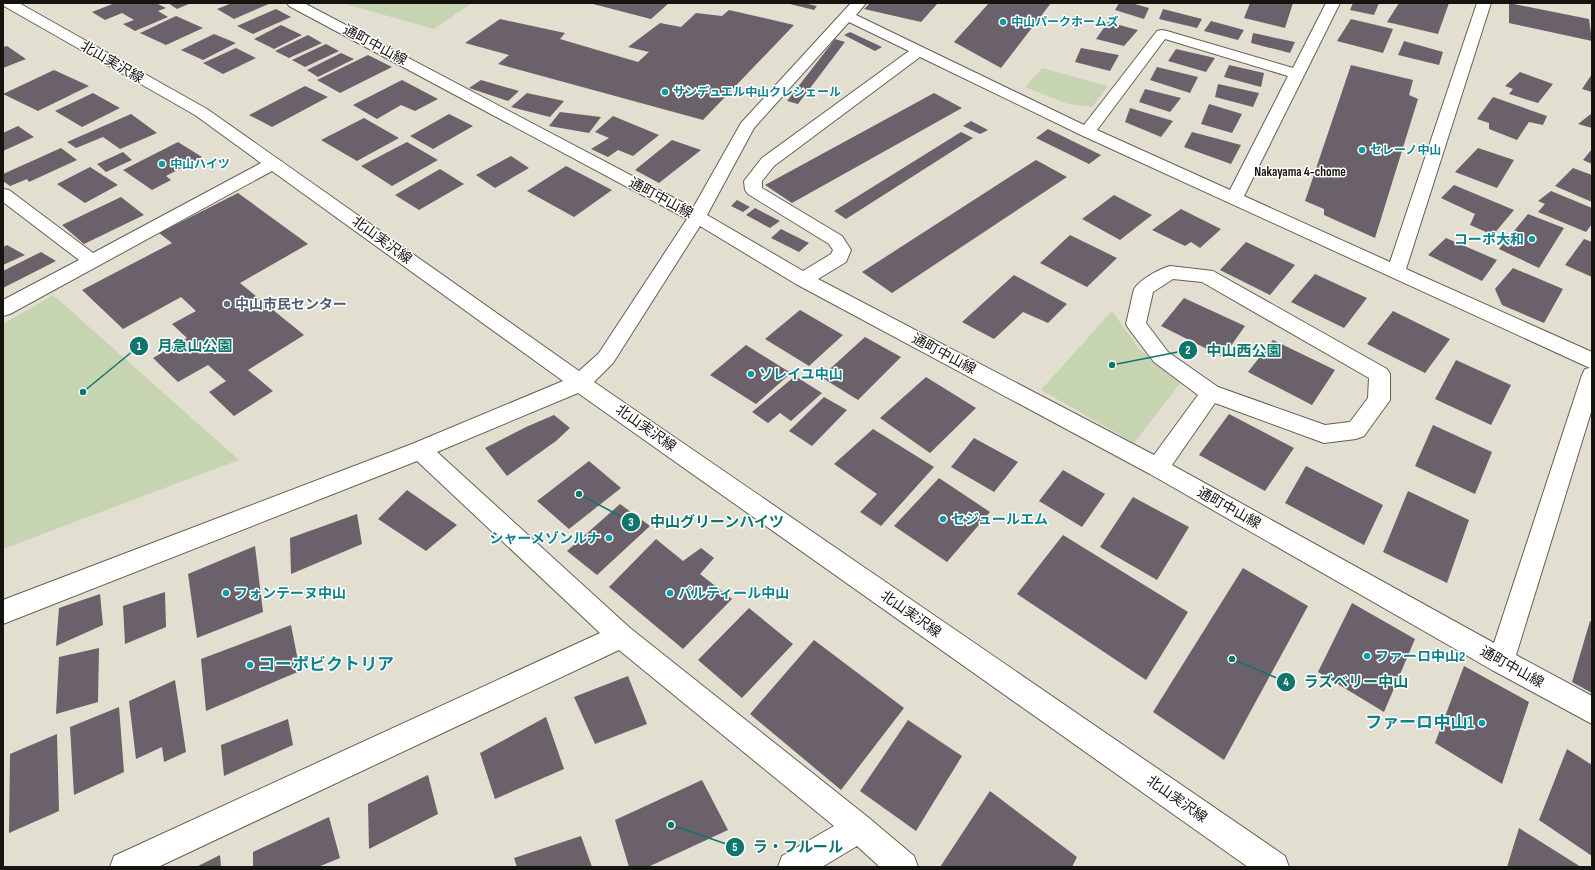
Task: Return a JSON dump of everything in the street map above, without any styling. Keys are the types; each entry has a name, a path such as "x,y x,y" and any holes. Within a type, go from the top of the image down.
{"street":[{"name":"北山実沢線","path":"9,3 201,112 580,383 1274,867"},
{"name":"通町中山線","path":"294,3 697,217 803,279 1158,468 1592,711"},
{"path":"1234,199 1333,3"},
{"path":"1396,272 1484,3"},
{"path":"3,612 420,450 580,383 606,358 697,217 747,126 854,9 920,50 1087,132 1592,361"},
{"path":"1087,132 1162,34 1298,74"},
{"path":"803,279 839,258 842,250 836,240 754,190 753,181 768,162 920,50"},
{"path":"3,309 274,163"},
{"path":"3,194 92,261"},
{"path":"1170,272 1206,276 1380,374 1380,400 1356,430 1324,434 1211,393 1161,358 1136,324 1144,289 1170,272"},
{"path":"1501,661 1592,375"},
{"path":"1158,468 1211,393"},
{"path":"420,450 621,636 859,828 903,867"},
{"path":"125,867 621,636"},
{"path":"793,867 859,828"}],"green space":[{"path":"342,3 472,3 434,29"},
{"path":"1042,68 1108,86 1092,107 1068,104 1025,87"},
{"path":"53,295 239,460 3,549 3,324"},
{"path":"1112,311 1139,349 1182,381 1134,443 1041,390"}],"building":[{"path":"115,3 156,3 166,8 158,11 168,17 135,31 123,24 134,20 122,13 105,20 92,12"},
{"path":"168,3 191,3 177,9"},
{"path":"232,3 271,3 234,19 217,9"},
{"path":"589,3 669,3 651,19"},
{"path":"786,3 803,3 817,6 814,10"},
{"path":"870,3 938,3 921,22 864,9"},
{"name":"中山パークホームズ","path":"989,3 1051,3 1001,68 954,42"},
{"path":"1119,3 1131,3 1149,8 1144,19 1115,10"},
{"path":"1250,3 1293,3 1285,28 1244,18"},
{"path":"1353,3 1379,3 1374,15 1350,10"},
{"path":"1399,3 1449,3 1438,34 1387,22"},
{"path":"1509,3 1589,19 1592,41 1509,23"},
{"path":"276,9 291,17 253,34 237,26"},
{"path":"1163,9 1202,19 1197,28 1159,19"},
{"name":"サンデュエル中山クレシェール","path":"729,10 794,25 703,120 498,64 509,55 465,43 500,19 565,33 560,39 638,62 649,52 628,47 660,23 681,27 696,13 722,16"},
{"path":"176,16 203,28 166,45 140,33"},
{"path":"1351,19 1393,29 1383,53 1337,41"},
{"path":"1211,21 1244,30 1238,40 1204,31"},
{"path":"1108,22 1138,30 1124,46 1096,39"},
{"path":"281,25 302,35 274,49 254,39"},
{"path":"850,32 882,47 875,51 844,35"},
{"path":"1253,33 1295,42 1290,53 1251,43"},
{"path":"214,34 236,43 203,60 181,50"},
{"path":"308,35 322,43 289,58 275,51"},
{"path":"835,39 845,42 798,104 787,101"},
{"path":"1404,41 1443,52 1439,65 1398,55"},
{"path":"326,44 339,51 305,67 292,60"},
{"path":"7,46 26,59 3,68 3,47"},
{"path":"236,48 256,58 223,74 203,63"},
{"path":"1081,48 1119,55 1110,71 1075,62"},
{"path":"1176,49 1215,58 1206,72 1168,61"},
{"path":"341,53 354,59 318,77 307,70"},
{"path":"368,55 392,67 340,93 317,80"},
{"path":"1229,65 1264,73 1261,87 1224,77"},
{"name":"セレーノ中山","path":"1351,65 1413,80 1409,95 1418,99 1375,238 1324,215 1324,209 1305,201"},
{"path":"1157,67 1198,77 1190,93 1150,80"},
{"path":"54,70 89,86 38,111 3,94"},
{"path":"1520,72 1553,84 1538,103 1509,94 1513,89 1505,86"},
{"path":"1592,74 1592,92 1582,89"},
{"path":"402,80 438,99 415,111 401,105 377,119 353,105"},
{"path":"481,80 519,91 508,101 469,88"},
{"path":"1218,84 1259,93 1253,107 1215,97"},
{"path":"305,86 328,97 272,127 249,115"},
{"path":"1145,89 1181,98 1170,112 1139,102"},
{"path":"93,93 120,108 82,127 55,111"},
{"path":"527,93 564,101 550,117 511,107"},
{"path":"934,93 962,108 792,203 765,185"},
{"path":"1493,97 1547,116 1543,125 1529,122 1517,140 1489,129 1489,123 1477,119"},
{"path":"1209,104 1242,114 1232,133 1201,124"},
{"path":"1130,108 1173,121 1161,137 1125,122"},
{"path":"560,112 601,117 589,133 549,126"},
{"path":"1592,113 1592,128 1578,124"},
{"path":"131,114 157,133 120,149 103,137 76,148 67,142"},
{"path":"449,114 473,126 433,149 410,136"},
{"path":"613,116 659,135 633,156 618,150 608,157 591,149 609,138 595,132"},
{"path":"364,118 399,138 357,161 321,140"},
{"path":"971,121 988,130 980,134 963,126"},
{"path":"18,126 34,137 3,151 3,133"},
{"path":"1048,129 1101,155 1089,164 1036,138"},
{"path":"961,132 973,138 846,219 834,211"},
{"path":"1192,132 1241,145 1231,164 1184,147"},
{"path":"672,140 701,150 659,183 635,170"},
{"name":"中山ハイツ","path":"178,142 202,157 166,176 171,180 152,190 123,170"},
{"path":"407,142 438,160 392,186 361,166"},
{"path":"61,148 77,160 29,182 27,179 10,186 3,181 3,174"},
{"path":"1478,148 1514,160 1497,188 1455,172"},
{"path":"1592,149 1592,164 1583,160"},
{"path":"123,152 132,160 106,172 97,164"},
{"path":"511,156 529,168 495,188 476,175"},
{"path":"1036,160 1067,177 892,293 862,272"},
{"path":"566,166 612,190 574,217 527,191"},
{"path":"90,167 118,185 85,203 57,184"},
{"path":"1573,168 1592,175 1592,202 1555,186"},
{"path":"440,169 464,184 419,210 395,195"},
{"path":"1454,185 1514,210 1493,235 1470,225 1475,214 1441,198"},
{"path":"1551,191 1592,208 1592,224 1586,232 1538,212 1545,204 1538,201"},
{"name":"中山市民センター","path":"238,193 308,244 240,283 304,335 248,370 273,391 234,416 209,392 226,381 208,365 178,382 153,358 187,338 172,324 196,311 181,297 123,329 82,290 172,243 159,233"},
{"path":"1114,195 1152,215 1120,240 1082,219"},
{"path":"121,197 144,215 84,244 62,225"},
{"path":"737,200 750,207 743,212 731,206"},
{"path":"755,208 780,221 770,228 746,215"},
{"path":"1181,209 1221,229 1200,248 1191,242 1185,246 1152,230"},
{"name":"コーポ大和","path":"1528,214 1564,228 1539,268 1499,249"},
{"path":"781,229 809,243 799,252 771,238"},
{"path":"1070,235 1117,258 1087,287 1040,263"},
{"path":"1446,238 1497,260 1482,281 1428,255"},
{"path":"1584,239 1592,242 1592,277 1565,265"},
{"path":"1246,242 1295,265 1270,295 1220,270"},
{"path":"7,245 25,255 3,265 3,247"},
{"path":"41,252 56,261 3,288 3,271"},
{"path":"1513,268 1563,289 1544,323 1502,305 1495,289"},
{"path":"1315,274 1367,298 1344,328 1291,302"},
{"path":"1014,275 1067,304 1048,323 1023,312 994,339 962,322"},
{"path":"1184,298 1245,326 1223,357 1161,326"},
{"path":"800,310 843,335 809,366 765,339"},
{"path":"1393,311 1450,339 1425,373 1367,344"},
{"path":"865,337 901,357 858,400 821,377"},
{"path":"1273,340 1335,370 1312,405 1248,372"},
{"name":"ソレイユ中山","path":"746,345 791,373 756,404 710,375"},
{"path":"1456,360 1511,385 1491,425 1435,399"},
{"path":"795,376 822,393 791,421 780,413 768,423 752,412"},
{"path":"926,377 976,408 930,453 880,418"},
{"path":"824,397 847,410 812,446 789,431"},
{"path":"1229,414 1294,448 1265,491 1199,455"},
{"path":"554,415 570,428 556,441 507,476 485,448 526,427"},
{"path":"1433,425 1492,452 1475,494 1415,466"},
{"path":"873,429 934,467 881,526 860,512 877,494 834,464"},
{"path":"974,438 1018,462 994,492 951,467"},
{"path":"589,461 621,488 569,529 537,501"},
{"path":"1306,466 1383,505 1364,545 1285,503"},
{"path":"1063,470 1105,494 1082,527 1039,501"},
{"name":"セジュールエム","path":"939,478 990,512 947,562 894,526"},
{"path":"407,490 457,525 426,551 378,519"},
{"path":"1408,491 1469,520 1447,583 1383,552"},
{"path":"1133,497 1189,527 1157,580 1100,547"},
{"name":"シャーメゾンルナ","path":"620,504 650,526 597,575 567,551"},
{"path":"357,514 362,544 291,574 290,538"},
{"path":"1063,535 1188,612 1146,680 1017,594"},
{"name":"パルティール中山","path":"656,539 683,561 701,548 714,558 700,574 732,599 683,649 609,587"},
{"name":"フォンテーヌ中山","path":"255,546 263,612 197,638 188,574"},
{"path":"1243,568 1308,606 1224,760 1153,712"},
{"path":"165,592 166,627 125,644 123,606"},
{"path":"100,594 103,625 56,646 59,608"},
{"name":"ファーロ中山2","path":"1352,603 1415,639 1384,712 1318,672"},
{"path":"749,608 793,644 742,698 698,660"},
{"path":"1590,621 1592,622 1592,693 1572,682"},
{"name":"コーポビクトリア","path":"291,625 300,671 206,711 201,659"},
{"path":"814,640 904,708 841,790 750,714"},
{"path":"99,648 98,702 56,714 59,657"},
{"name":"ファーロ中山1","path":"1464,666 1529,702 1502,784 1435,743"},
{"path":"628,676 647,724 595,744 574,697"},
{"path":"175,680 186,752 164,762 162,747 136,759 129,701"},
{"path":"119,707 124,772 74,795 70,727"},
{"path":"546,717 564,769 495,799 480,753"},
{"path":"288,719 293,745 224,776 221,745"},
{"path":"908,720 962,756 916,831 860,791"},
{"path":"57,734 59,811 9,833 10,754"},
{"path":"1567,749 1592,765 1592,856 1539,820"},
{"path":"428,775 438,814 369,849 368,804"},
{"path":"702,780 728,830 648,867 629,867 615,820"},
{"path":"990,791 1077,857 1072,867 940,867"},
{"path":"329,817 340,858 318,867 253,867 253,852"},
{"path":"1519,828 1581,867 1507,867"},
{"path":"581,836 592,867 517,867 514,858"},
{"path":"220,855 221,867 196,867"}],"place":[{"name":"中山パークホームズ","path":"1003,22"},
{"name":"サンデュエル中山クレシェール","path":"665,92"},
{"name":"セレーノ中山","path":"1362,150"},
{"name":"中山ハイツ","path":"162,164"},
{"name":"コーポ大和","path":"1532,239"},
{"name":"中山市民センター","path":"227,304"},
{"name":"中山西公園","path":"1112,365"},
{"name":"ソレイユ中山","path":"751,374"},
{"name":"月急山公園","path":"83,392"},
{"name":"中山グリーンハイツ","path":"579,494"},
{"name":"セジュールエム","path":"943,519"},
{"name":"シャーメゾンルナ","path":"609,538"},
{"name":"フォンテーヌ中山","path":"226,593"},
{"name":"パルティール中山","path":"670,593"},
{"name":"ファーロ中山2","path":"1367,656"},
{"name":"ラズベリー中山","path":"1232,659"},
{"name":"コーポビクトリア","path":"250,665"},
{"name":"ファーロ中山1","path":"1482,723"},
{"name":"ラ・フルール","path":"671,825"}],"district":[{"name":"Nakayama 4-chome","path":"1300,172"}]}
